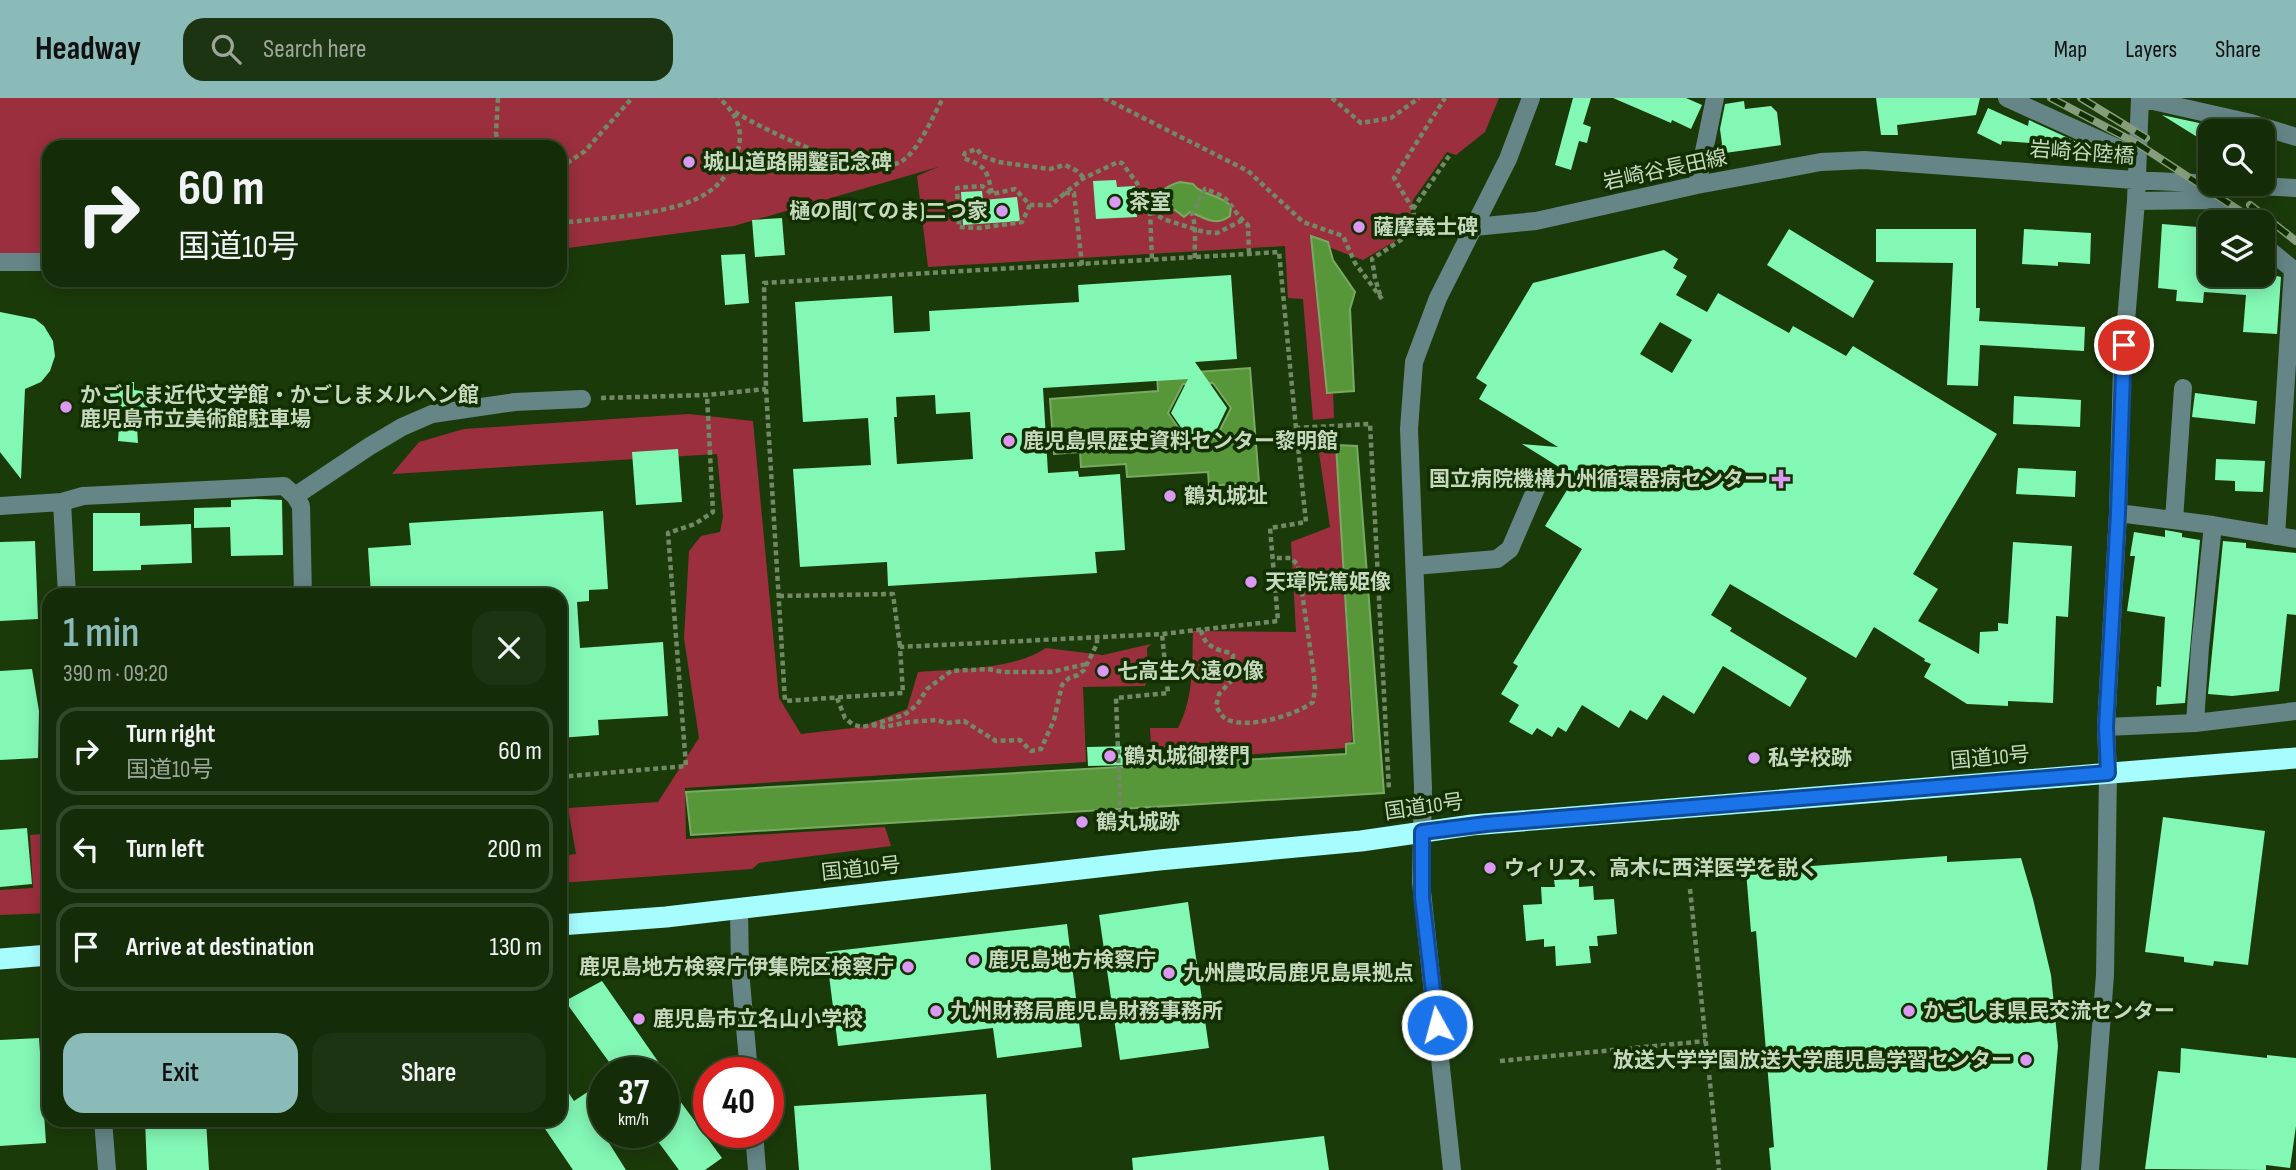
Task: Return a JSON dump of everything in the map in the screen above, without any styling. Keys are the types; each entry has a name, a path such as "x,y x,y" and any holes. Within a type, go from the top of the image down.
{"highway":[{"name":"国道10号","path":"567,924 666,917 1159,860 1361,841 1486,824 2296,758"},
{"path":"0,959 42,956"}],"street":[{"path":"1452,1170 1422,897 1423,788 1409,429 1414,362 1438,298 1508,159 1531,98"},
{"path":"1697,185 1714,98"},
{"path":"2007,98 2137,157"},
{"path":"2090,1170 2105,975 2108,773 2106,727 2118,513 2122,369 2136,201 2140,98 2251,123 2296,137"},
{"name":"岩崎谷長田線","path":"1474,227 1536,221 1697,185 1821,162 1866,160"},
{"name":"岩崎谷陸橋","path":"1866,160 2134,180 2296,188"},
{"path":"2136,201 2209,200 2221,210"},
{"path":"2275,254 2295,271 2276,536"},
{"path":"0,262 42,262"},
{"path":"2174,520 2183,388"},
{"path":"295,496 402,426 432,414 514,402 582,398"},
{"path":"1415,566 1497,559 1510,549 1538,484"},
{"path":"0,506 62,502 83,496 284,486 302,506 303,588"},
{"path":"62,502 66,588"},
{"path":"2118,513 2296,539"},
{"path":"2195,723 2213,525"},
{"path":"2106,727 2195,723 2296,710"},
{"path":"739,908 740,970 748,1057"},
{"path":"104,1127 107,1170"},
{"path":"755,1148 757,1170"}],"path":[{"path":"498,98 498,140"},
{"path":"567,164 584,151 632,98"},
{"path":"719,98 734,112 757,126 820,154 855,162 891,165 901,161 914,150 943,98"},
{"path":"1104,98 1248,171 1303,222 1343,236 1355,263 1382,299 1375,278 1373,259 1416,230 1413,208 1394,178 1445,98"},
{"path":"1332,98 1362,123 1391,118 1419,98"},
{"path":"567,222 662,209 707,194 719,183 734,161 739,147 741,132 734,112"},
{"path":"992,194 987,171 978,163 962,158 965,153 977,149 982,156 998,162 1049,169 1065,165 1084,178"},
{"path":"1413,208 1449,156"},
{"path":"992,194 1015,189 1030,205 1051,205 1084,178 1108,166 1122,163 1138,183 1150,210 1152,260"},
{"path":"992,194 982,186 957,188 958,227 980,228 1023,222 1030,205"},
{"path":"1195,258 1194,240 1197,230 1192,214 1203,191 1228,199 1248,225 1249,254"},
{"path":"1066,193 1074,192 1082,265"},
{"path":"1150,210 1163,219 1197,230 1217,233 1243,220"},
{"path":"779,596 893,594 903,693 785,701 766,389 764,283 1279,252 1306,522 1270,528 1278,621 1162,635 900,647"},
{"path":"582,398 707,395 766,389"},
{"path":"567,776 686,766 668,533 695,524 713,512 707,395"},
{"path":"1296,428 1370,424 1389,790"},
{"path":"1201,629 1203,639 1211,647 1233,655 1232,681 1216,699 1216,706 1225,718 1241,723 1269,720 1303,710 1313,702 1314,675 1298,565 1291,558 1273,558"},
{"path":"1121,831 1116,698 1168,693 1162,635"},
{"path":"872,725 884,727 909,722 964,721 996,741 1020,740 1031,751 1041,749 1054,720 1062,685 1069,678 1078,675 1088,664 1097,638"},
{"path":"837,698 845,718 861,727 904,715 917,705 927,689 951,671 988,669 1051,672 1088,664"},
{"path":"1690,889 1719,1170"},
{"path":"1500,1061 1706,1041"}],"shaded area":[{"path":"0,98 1499,98 1485,132 1456,155 1447,152 1413,200 1407,234 1363,260 1328,247 1334,418 1313,420 1303,299 1288,298 1285,246 928,267 917,176 938,167 734,226 567,248 567,140 42,140 42,254 0,253"},
{"path":"1180,182 1193,184 1201,191 1226,202 1231,206 1230,216 1215,221 1190,212 1184,217 1175,210 1157,212 1154,207 1160,194 1170,185"},
{"path":"1311,236 1328,242 1333,260 1355,292 1350,309 1354,391 1327,393"},
{"path":"1250,368 1259,482 1209,486 1208,472 1127,477 1126,464 1081,467 1080,452 1054,454 1050,399 1158,391 1157,375","holes":["1213,383 1231,408 1216,438 1186,439 1168,413 1183,384"]},
{"path":"689,414 753,421 779,698 801,734 861,727 907,709 918,672 967,669 1018,661 1046,648 1103,655 1151,644 1147,648 1148,675 1145,686 1083,687 1086,762 685,788 686,839 885,827 891,846 759,863 752,869 567,882 567,855 576,854 568,808 658,802 699,738 684,638 689,551 701,536 720,532 723,517 717,454 392,474 419,442 464,429"},
{"path":"1336,434 1352,740 1346,748 1152,761 1150,728 1178,728 1187,705 1193,631 1296,632 1291,542 1330,527 1317,439"},
{"path":"1336,445 1357,446 1384,793 691,835 686,792 1346,754 1346,744 1354,743"},
{"path":"42,834 42,913 0,915 0,890 33,888 30,835"}],"building":[{"path":"1573,98 1591,98 1583,124 1591,127 1587,143 1579,141 1571,170 1555,165"},
{"path":"1613,98 1686,98 1702,105 1691,129"},
{"path":"1876,98 1980,98 1976,115 1897,125 1898,135 1881,135"},
{"path":"1744,101 1745,109 1771,106 1777,112 1781,145 1718,154 1722,144 1720,129 1725,104"},
{"path":"1988,108 2028,126 2029,120 2077,142 2071,151 2043,144 2002,141 2001,145 1977,133"},
{"path":"2162,115 2198,123 2198,138"},
{"name":"茶室","path":"1116,180 1117,187 1135,186 1137,217 1096,219 1093,181"},
{"path":"982,191 983,200 1017,197 1020,221 963,225 961,192"},
{"path":"782,218 785,255 755,257 752,220"},
{"path":"2162,224 2198,227 2198,287 2275,287 2275,276 2281,277 2277,334 2243,332 2246,295 2204,292 2203,303 2176,301 2177,290 2158,288"},
{"path":"1789,229 1874,281 1853,318 1767,265"},
{"path":"1876,229 1976,229 1976,308 1980,308 1979,321 2085,327 2084,351 1980,345 1978,386 1947,385 1953,263 1876,262"},
{"path":"2024,229 2091,233 2090,264 2022,264"},
{"path":"1664,250 1678,259 1673,268 1687,276 1676,295 1707,312 1718,293 1789,333 1793,326 1846,356 1853,346 1997,434 1913,574 1938,589 1918,621 1979,654 1980,632 1998,631 1998,623 2008,624 2013,542 2072,546 2068,617 2056,616 2053,703 2008,701 2008,706 1967,704 1924,677 1931,664 1924,661 1925,659 1874,627 1856,658 1730,584 1711,615 1732,628 1730,631 1807,678 1790,707 1723,666 1694,714 1663,695 1647,720 1630,710 1619,728 1582,705 1566,732 1558,727 1552,737 1537,728 1532,735 1509,722 1519,705 1501,694 1518,666 1513,663 1582,549 1545,526 1575,477 1522,444 1558,447 1479,399 1487,385 1476,378 1533,283","holes":["1660,322 1692,340 1672,373 1640,354"]},
{"path":"745,254 749,303 725,305 721,255"},
{"name":"鹿児島県歴史資料センター黎明館","path":"1231,275 1237,359 1195,362 1227,408 1214,435 1187,436 1171,413 1188,379 1043,388 1048,473 1078,471 1079,477 1120,474 1125,550 1095,552 1097,573 888,586 887,562 800,567 793,469 871,465 868,418 803,422 795,302 892,296 894,333 930,331 929,311 1079,302 1078,285","holes":["935,395 936,414 970,412 973,459 897,464 894,417 897,417 896,397"]},
{"path":"0,312 35,319 44,326 53,341 55,356 50,371 41,382 25,389 21,479 0,452"},
{"path":"124,382 134,382 134,390 149,392 146,428 137,427 138,443 118,441 117,408 106,407 107,388 123,389"},
{"path":"2195,393 2257,401 2255,424 2192,417"},
{"path":"2014,396 2081,400 2080,427 2013,424"},
{"path":"678,449 682,502 636,505 632,452"},
{"path":"2216,459 2265,461 2263,492 2235,491 2235,481 2215,480"},
{"path":"2018,468 2076,471 2075,497 2016,494"},
{"path":"231,500 282,500 283,555 231,556 230,527 194,528 194,508 231,507"},
{"path":"603,511 608,589 589,590 589,601 577,602 580,648 663,642 668,716 598,720 599,735 567,737 567,588 371,588 368,548 411,545 409,523"},
{"path":"93,513 140,513 140,526 191,524 192,563 141,565 141,570 93,571"},
{"path":"2165,530 2200,540 2185,703 2156,705 2157,686 2161,687 2165,617 2127,611 2135,556 2130,556 2134,532 2165,537"},
{"path":"35,541 38,619 0,621 0,542"},
{"path":"2223,541 2246,543 2246,548 2296,553 2296,615 2287,614 2279,691 2232,696 2208,694"},
{"path":"32,669 39,711 38,758 0,760 0,671"},
{"name":"鶴丸城御楼門","path":"1132,746 1133,765 1088,766 1087,747"},
{"path":"2163,817 2265,831 2248,965 2214,961 2213,966 2184,962 2184,957 2145,952"},
{"path":"27,828 32,884 0,887 0,830"},
{"name":"かごしま県民交流センター","path":"1947,856 1947,862 2021,858 2051,975 2058,1046 2047,1170 1771,1170 1769,1148 1774,1147 1756,931 1751,932 1746,871"},
{"path":"1579,879 1579,887 1593,886 1594,900 1614,899 1617,934 1597,936 1598,946 1589,946 1591,963 1556,966 1555,946 1544,947 1544,939 1526,941 1523,905 1542,904 1541,887 1555,887 1554,880"},
{"path":"1188,902 1209,1048 1120,1060 1099,915"},
{"path":"1067,924 1082,1047 997,1058 993,1028 838,1046 826,952"},
{"path":"602,981 655,1057 605,1057 567,1004 567,1000"},
{"path":"39,1038 42,1127 45,1127 46,1143 0,1146 0,1040"},
{"path":"2181,1048 2267,1058 2267,1055 2296,1058 2296,1126 2290,1168 2266,1165 2266,1170 2145,1169 2158,1071 2180,1073"},
{"path":"567,1090 574,1101 588,1092 588,1148 612,1148 626,1170 573,1170 544,1127 567,1127"},
{"path":"986,1094 991,1170 799,1170 794,1106"},
{"path":"679,1100 693,1119 693,1148 715,1148 722,1158 705,1170 679,1170 663,1148 679,1148"},
{"path":"145,1127 206,1127 209,1170 147,1170"},
{"path":"1324,1136 1329,1170 1133,1170 1132,1158"}],"railway":[{"path":"2051,98 2138,144 2239,210"},
{"path":"2081,98 2146,138"},
{"path":"2250,205 2296,241"}],"place":[{"name":"城山道路開鑿記念碑","path":"689,162"},
{"name":"茶室","path":"1115,202"},
{"name":"樋の間(てのま)二つ家","path":"1002,211"},
{"name":"薩摩義士碑","path":"1359,227"},
{"name":"かごしま近代文学館・かごしまメルヘン館 鹿児島市立美術館駐車場","path":"66,407"},
{"name":"鹿児島県歴史資料センター黎明館","path":"1009,441"},
{"name":"国立病院機構九州循環器病センター","path":"1781,479"},
{"name":"鶴丸城址","path":"1170,496"},
{"name":"天璋院篤姫像","path":"1251,582"},
{"name":"七高生久遠の像","path":"1103,671"},
{"name":"鶴丸城御楼門","path":"1110,756"},
{"name":"私学校跡","path":"1754,758"},
{"name":"鶴丸城跡","path":"1082,822"},
{"name":"ウィリス、高木に西洋医学を説く","path":"1490,868"},
{"name":"鹿児島地方検察庁","path":"974,960"},
{"name":"鹿児島地方検察庁伊集院区検察庁","path":"908,967"},
{"name":"九州農政局鹿児島県拠点","path":"1169,973"},
{"name":"九州財務局鹿児島財務事務所","path":"936,1011"},
{"name":"かごしま県民交流センター","path":"1909,1011"},
{"name":"鹿児島市立名山小学校","path":"639,1019"},
{"name":"放送大学学園放送大学鹿児島学習センター","path":"2026,1060"}],"route":[{"path":"1437,1025 1422,897 1422,832 1486,824 2108,773 2106,727 2124,345"}]}
